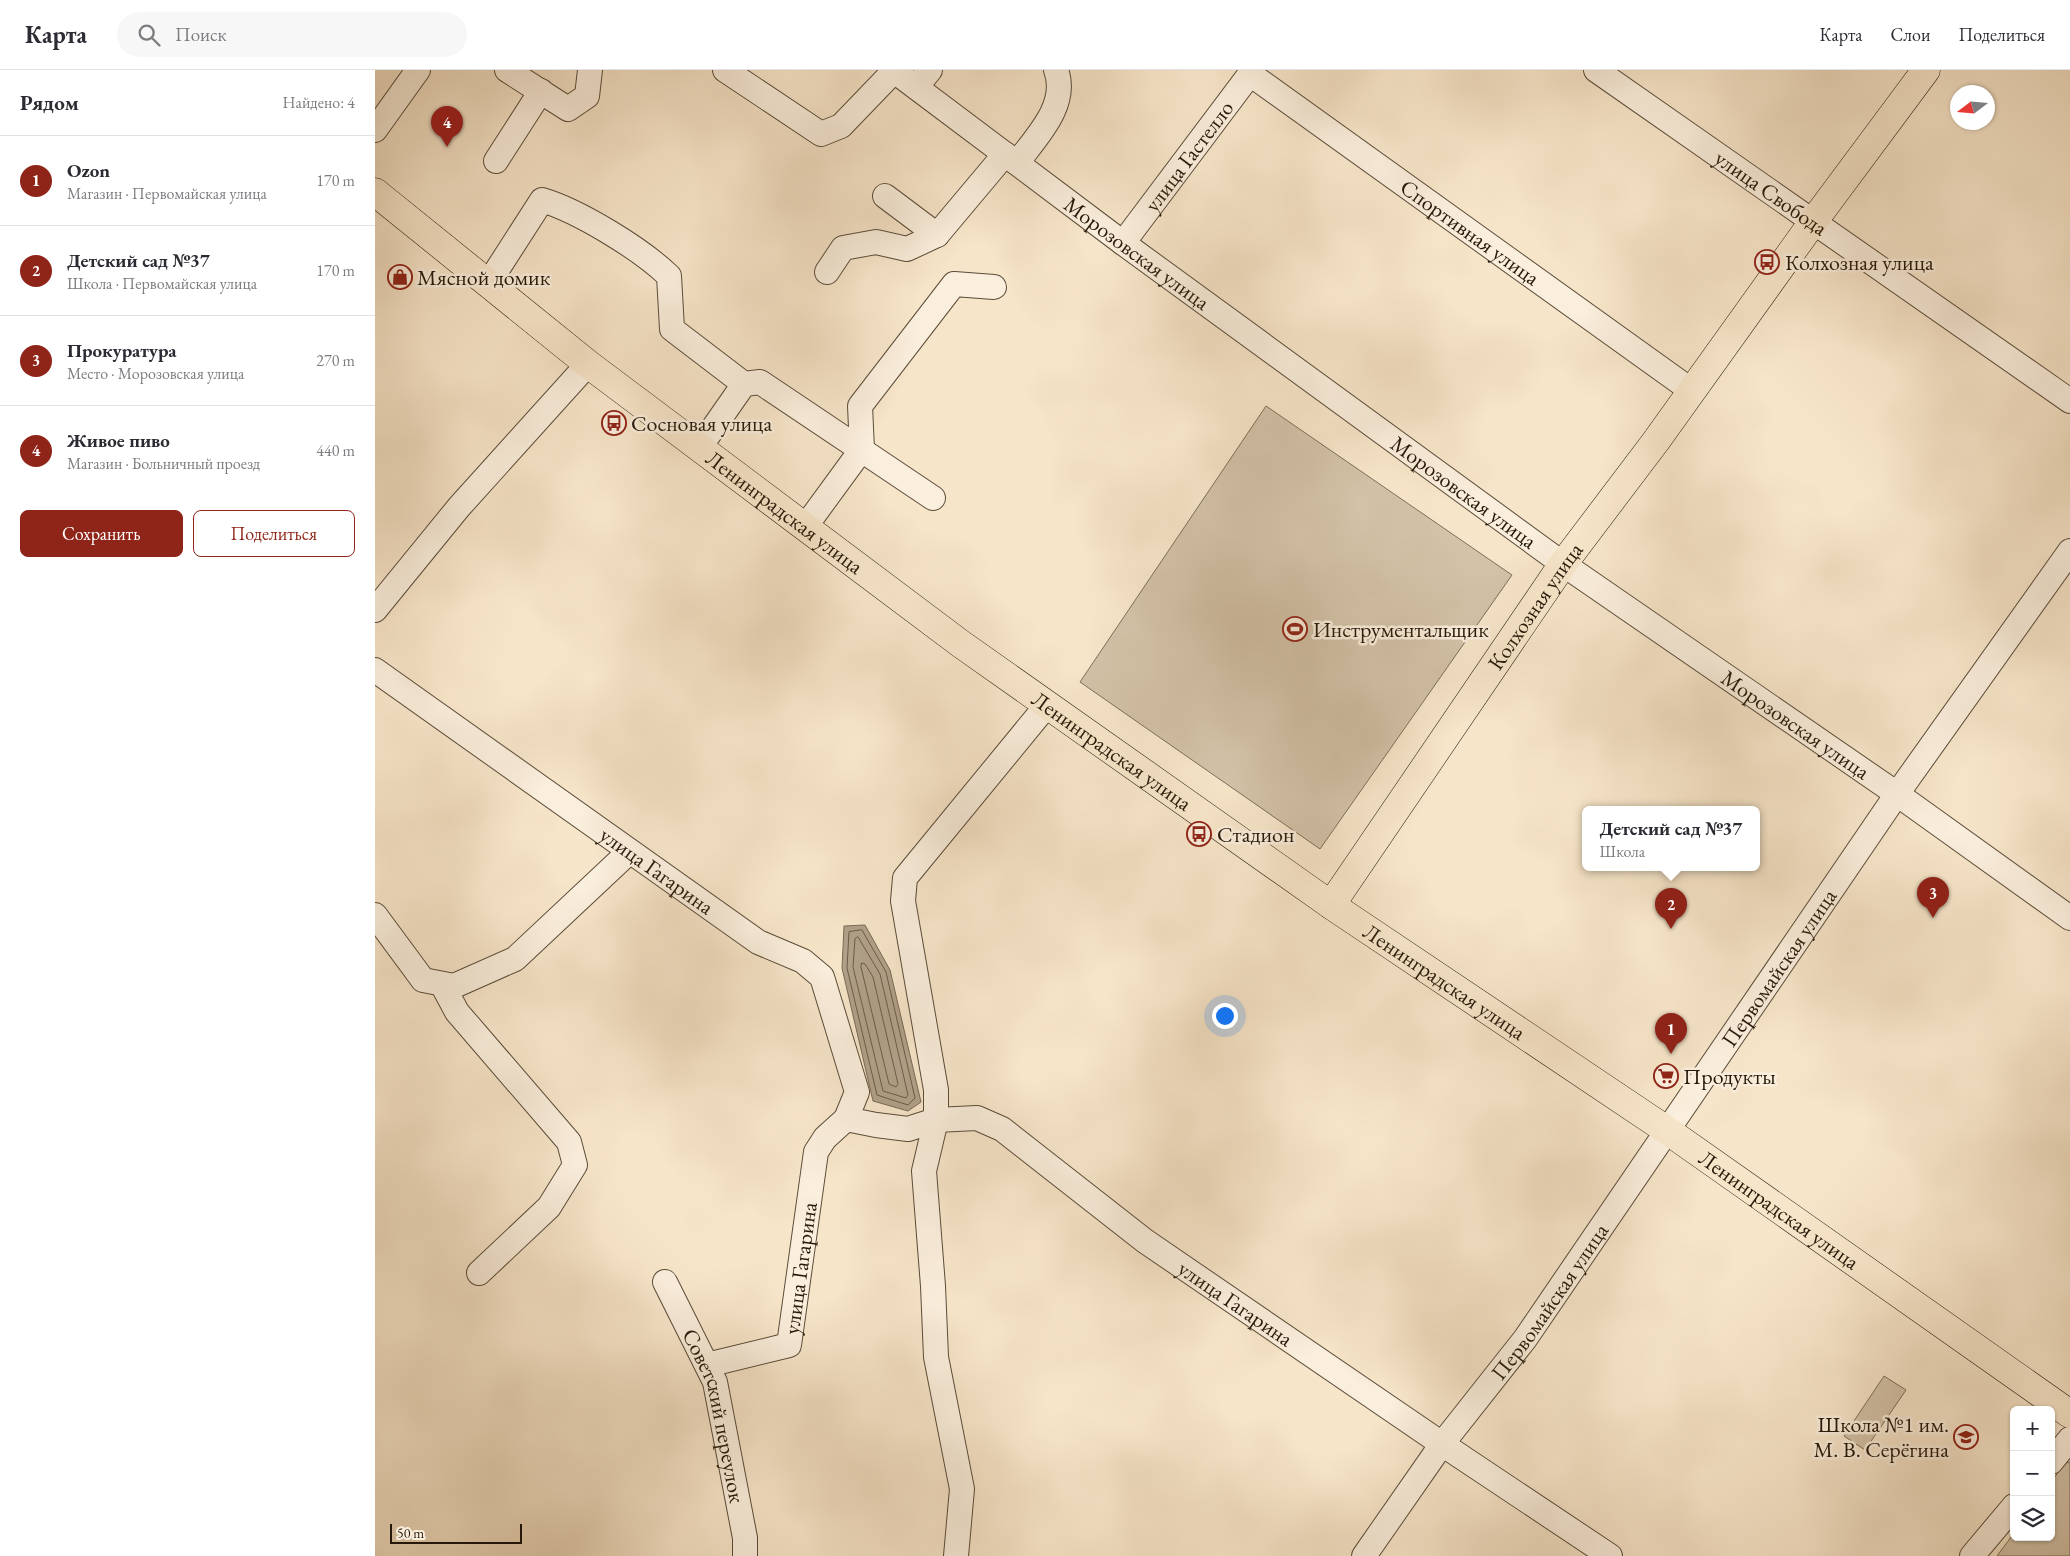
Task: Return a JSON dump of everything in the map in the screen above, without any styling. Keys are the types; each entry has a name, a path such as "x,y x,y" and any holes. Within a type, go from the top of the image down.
{"main road":[{"name":"Колхозная улица","path":"1331,905 1563,564 1926,70"},
{"name":"Ленинградская улица","path":"375,192 588,364 961,644 1331,905 1668,1131 2070,1414"}],"street":[{"path":"375,130 418,70"},
{"path":"507,70 568,109 587,96 590,70"},
{"path":"725,70 821,134 841,126 894,70"},
{"name":"Морозовская улица","path":"894,70 923,78 1011,159 1123,243 1563,564 1897,794 2070,918"},
{"name":"улица Свобода","path":"1600,71 2070,401"},
{"name":"улица Гастелло","path":"1123,243 1251,72"},
{"name":"Спортивная улица","path":"1251,72 1691,391"},
{"path":"827,272 843,248 876,242 907,249 937,235 1011,159 1056,109 1054,73"},
{"path":"496,161 541,91"},
{"path":"885,196 937,235"},
{"path":"488,284 542,200 564,207 653,261 669,276 672,329 744,384 760,382 933,498"},
{"path":"805,527 862,449 860,406 954,284 994,288"},
{"path":"375,610 459,507 588,364"},
{"path":"700,448 744,384"},
{"name":"Первомайская улица","path":"1364,1556 1442,1444 1525,1339 1897,794 2070,551"},
{"name":"улица Гагарина","path":"375,670 758,942 803,961 822,977 857,1092 846,1118 825,1138 816,1152 789,1344 707,1365"},
{"path":"956,1556 962,1488 936,1356 933,1286 924,1172 936,1120 936,1090 903,901 905,878 1047,705"},
{"path":"375,915 423,980 454,986 515,959 629,852"},
{"path":"442,984 457,1012 569,1142 575,1165 549,1207 479,1273"},
{"name":"улица Гагарина","path":"846,1118 876,1125 908,1129 936,1120 977,1118 1002,1129 1145,1241 1610,1556"},
{"name":"Советский переулок","path":"665,1282 715,1382 745,1538 745,1556"},
{"path":"2055,1457 2070,1439"},
{"path":"1972,1556 2010,1511"}],"shaded area":[{"name":"Инструментальщик","path":"1266,406 1512,575 1320,849 1080,682"},
{"path":"1884,1376 1906,1390 1865,1450 1844,1436"},
{"path":"2070,1462 2070,1556 1997,1556 2010,1538 2010,1541 2055,1541 2055,1477 2065,1463"}],"water":[{"path":"865,925 890,970 921,1102 908,1111 873,1101 842,968 844,926"}],"place":[{"name":"Живое пиво","path":"447,147"},
{"name":"Колхозная улица","path":"1767,262"},
{"name":"Мясной домик","path":"400,277"},
{"name":"Сосновая улица","path":"614,423"},
{"name":"Инструментальщик","path":"1295,629"},
{"name":"Стадион","path":"1199,834"},
{"name":"Прокуратура","path":"1933,918"},
{"name":"Детский сад №37","path":"1671,929"},
{"name":"Ozon","path":"1671,1054"},
{"name":"Продукты","path":"1666,1076"},
{"name":"Школа №1 им. М. В. Серёгина","path":"1966,1437"}]}
